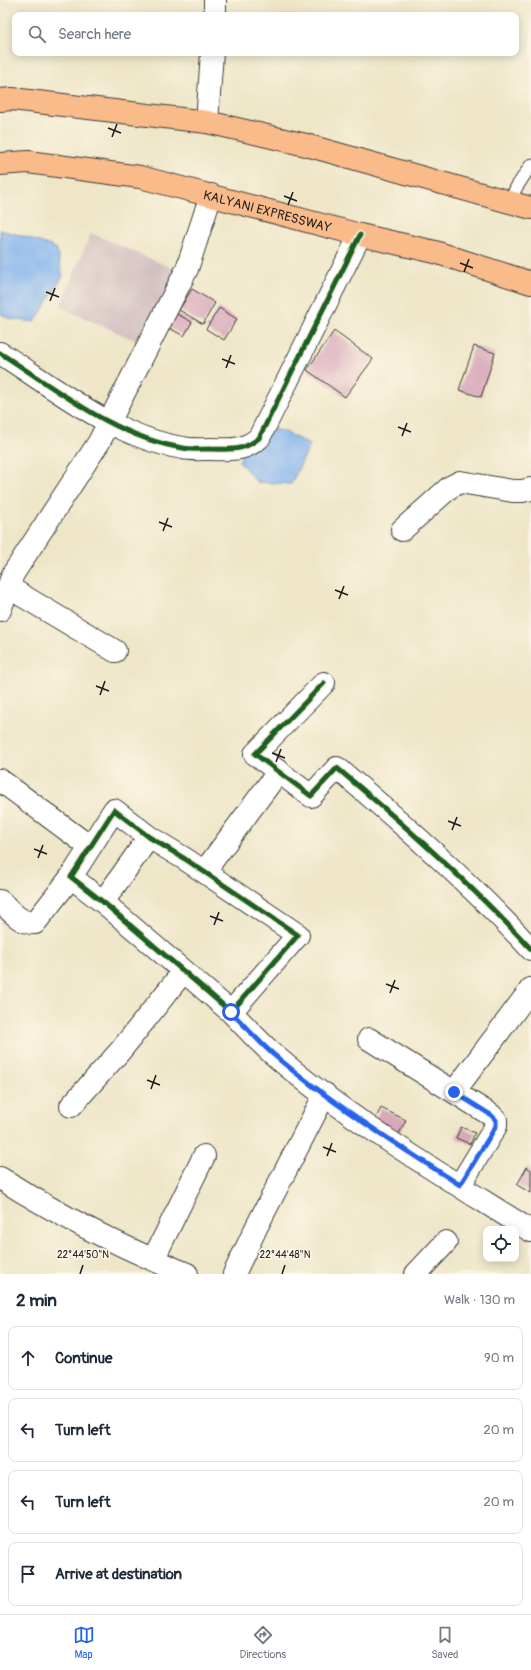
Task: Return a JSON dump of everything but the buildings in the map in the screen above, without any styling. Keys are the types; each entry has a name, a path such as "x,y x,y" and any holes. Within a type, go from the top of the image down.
{"highway":[{"path":"0,100 12,99 207,122 306,145 531,208"},
{"name":"KALYANI EXPRESSWAY","path":"0,164 28,162 140,177 360,235 435,252 531,283"}],"street":[{"path":"215,0 215,12"},
{"path":"207,122 212,56"},
{"path":"0,610 13,574 99,442 187,270 211,195"},
{"path":"0,353 109,423 159,443 183,448 239,450 252,444 259,438 360,235"},
{"path":"402,530 450,487 460,482 513,491 531,489"},
{"path":"8,587 115,651"},
{"path":"324,683 255,754 311,796 337,768 395,817 490,904 531,949"},
{"path":"204,872 279,771"},
{"path":"0,780 90,847"},
{"path":"0,901 27,924 35,923 71,877 114,810 149,837 298,935 231,1012"},
{"path":"103,902 149,837"},
{"path":"71,877 103,902 231,1012 274,1054 325,1094 373,1128 531,1231"},
{"path":"71,1106 120,1050 183,972"},
{"path":"454,1092 531,989"},
{"path":"369,1040 491,1115 496,1120 496,1126 460,1185"},
{"path":"234,1274 325,1094"},
{"path":"153,1260 204,1156"},
{"path":"0,1178 23,1192 153,1260 187,1274"},
{"path":"416,1274 446,1242"}],"lane":[{"path":"510,202 516,188 531,165"}],"shaded area":[{"path":"91,233 179,271 141,343 60,307"}],"water":[{"path":"0,230 23,236 56,248 63,276 35,322 9,319 0,313"},
{"path":"257,425 285,432 310,445 291,484 257,482 239,461"}],"cycle path":[{"path":"0,353 87,410 134,434 186,449 242,448 259,438 360,235"},
{"path":"324,683 255,754 311,796 337,768 388,811 437,856 485,901 531,949"},
{"path":"114,810 149,837 185,859 298,935 231,1012 103,902 71,877 114,810"}],"route":[{"path":"231,1012 274,1054 325,1094 373,1128 460,1185 496,1126 496,1120 491,1115 454,1092"}]}
